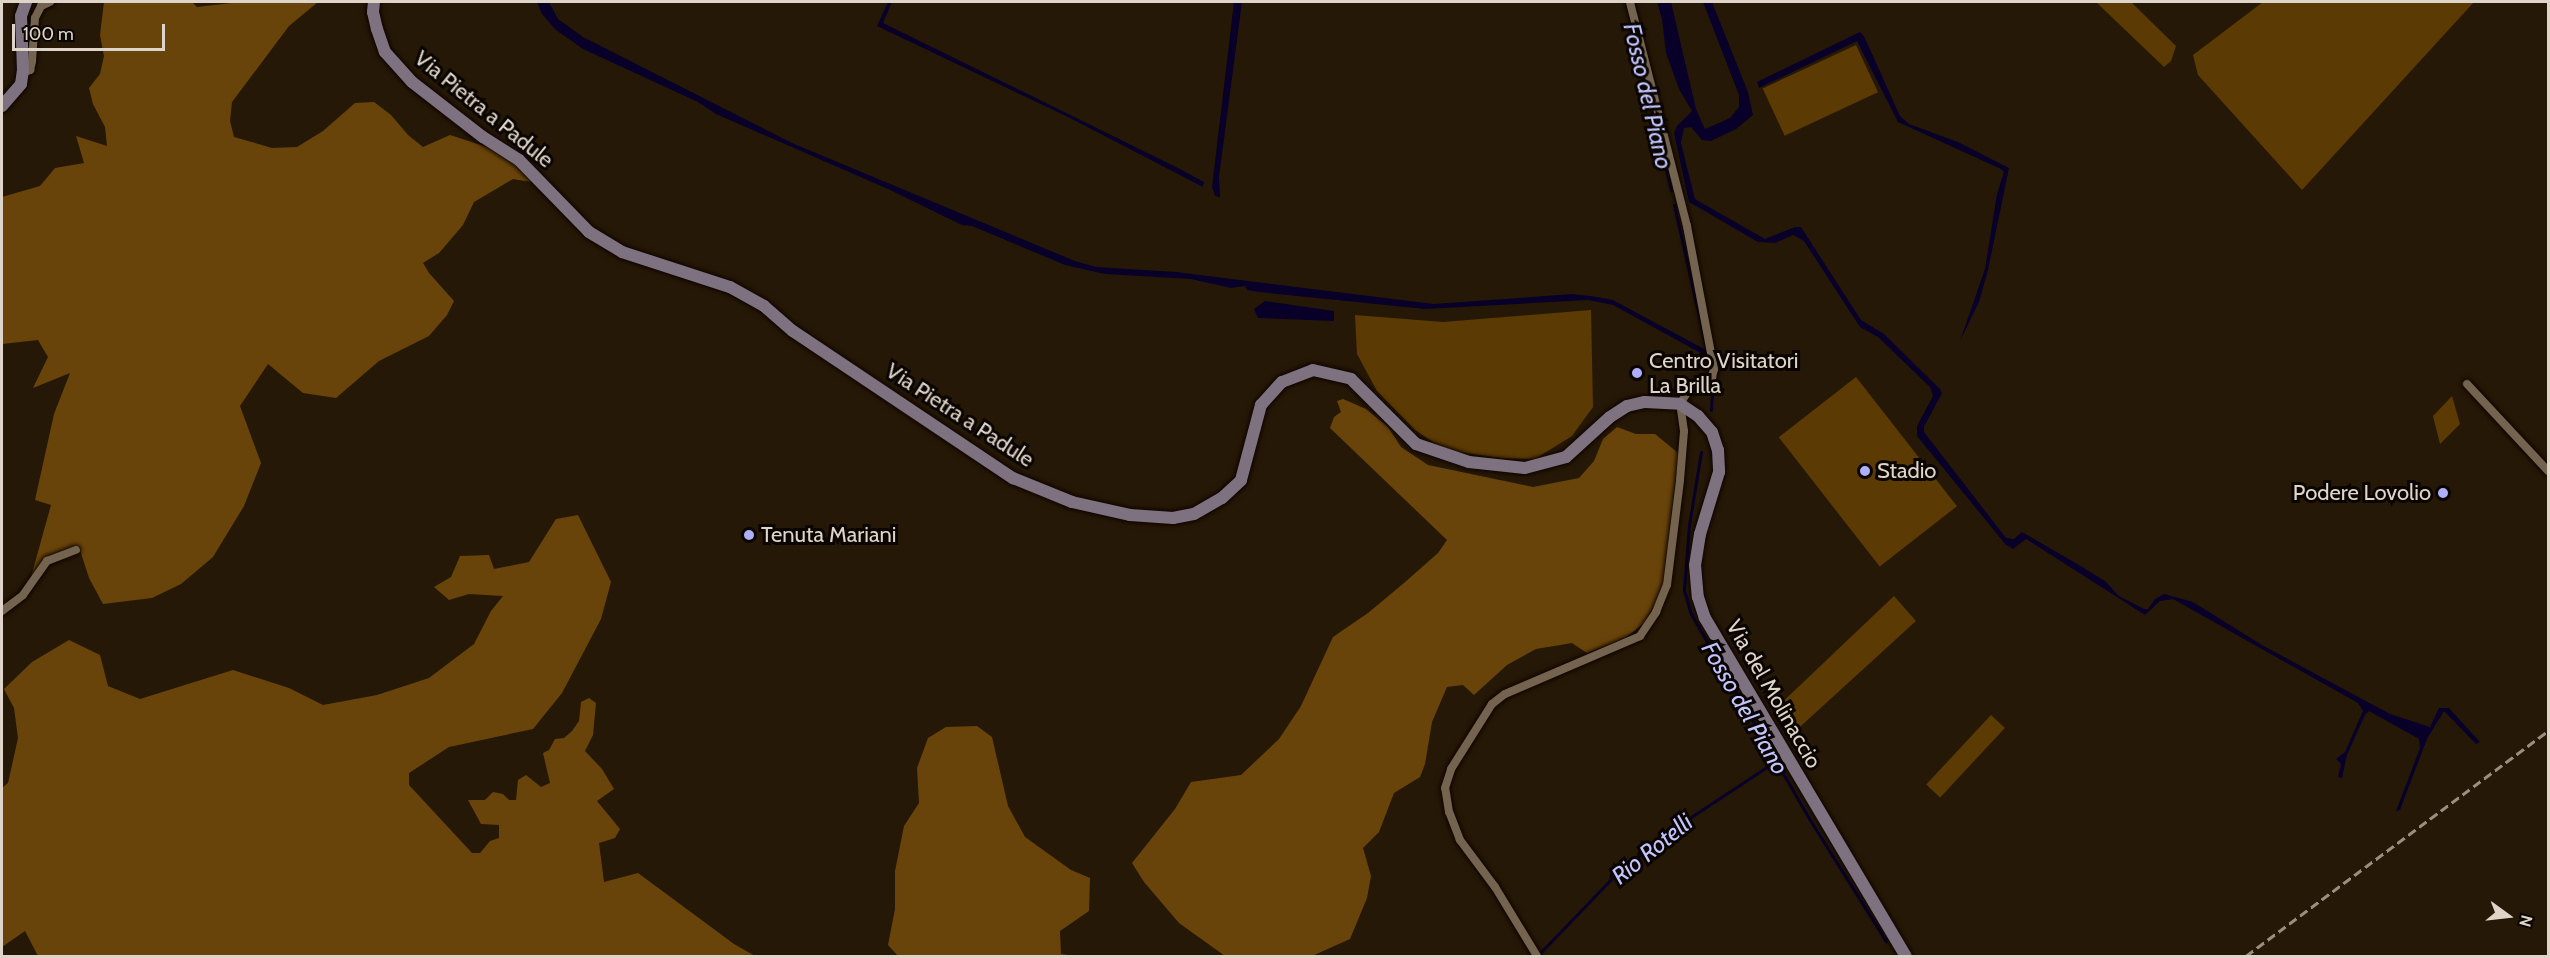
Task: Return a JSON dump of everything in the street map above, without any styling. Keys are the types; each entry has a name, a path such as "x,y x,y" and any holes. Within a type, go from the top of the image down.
{"street":[{"path":"2,106 21,84 23,73 21,16 26,2"},
{"path":"23,73 30,70 32,61 35,18 41,6 50,2"},
{"name":"Via Pietra a Padule","path":"374,2 376,29 385,51 412,82 483,137 519,160 589,232 622,252 730,286 764,306 790,328 1013,478 1072,501 1130,515 1173,518 1194,514 1222,498 1241,480 1261,405 1282,382 1313,370 1351,379 1416,444 1469,462 1525,468 1566,457 1610,417 1627,406 1645,402 1680,404"},
{"path":"1537,957 1495,886 1460,840 1449,812 1445,788 1451,769 1492,704 1505,694 1640,636 1656,612 1667,585 1680,480 1684,431 1680,404 1688,391 1712,377 1714,369 1687,226 1630,2"},
{"path":"2467,384 2548,471"},
{"name":"Via del Molinaccio","path":"1680,404 1698,416 1712,432 1718,450 1719,472 1700,534 1695,565 1698,597 1705,618 1904,956"},
{"path":"2,611 23,595 46,561 76,550"}],"shaded area":[{"path":"104,2 192,2 197,7 240,2 318,2 289,26 232,102 230,121 234,137 272,148 297,147 323,131 355,103 374,102 391,115 408,135 423,147 450,135 496,150 520,166 537,183 513,179 474,202 463,225 439,253 423,263 454,301 447,315 429,336 379,361 336,398 303,393 268,364 240,406 261,463 244,506 213,557 181,584 152,598 103,604 89,578 79,547 45,558 31,577 51,505 35,500 54,414 70,373 33,388 48,357 38,340 2,344 2,197 40,186 55,168 84,163 76,136 107,146 105,127 93,104 89,88 100,74 104,56 100,35"},
{"path":"537,2 549,2 558,19 583,37 792,143 1075,261 1096,267 1176,272 1434,304 1573,294 1597,297 1613,300 1706,350 1708,357 1613,305 1588,300 1425,309 1259,292 1247,290 1245,286 1231,288 1191,279 1105,274 1065,265 972,226 962,225 888,189 716,114 698,102 583,49 556,30 542,14"},
{"path":"888,2 892,2 883,23 1176,167 1204,182 1203,187 1070,118 877,26"},
{"path":"1234,2 1242,2 1219,177 1220,197 1215,196 1212,187"},
{"path":"1657,2 1671,2 1696,109 1705,129 1730,118 1739,107 1739,95 1703,2 1712,2 1748,92 1753,115 1736,129 1711,141 1702,140 1691,127 1684,128 1681,143 1695,199 1765,239 1795,227 1801,227 1861,320 1884,334 1940,389 1942,393 1924,427 1924,432 2006,538 2014,539 2022,532 2105,581 2119,596 2144,609 2148,609 2155,599 2164,594 2193,602 2262,645 2390,714 2430,727 2439,708 2449,708 2480,742 2476,744 2444,711 2427,739 2400,810 2396,811 2420,748 2419,739 2369,711 2347,755 2342,778 2338,777 2341,764 2336,759 2345,752 2363,711 2358,703 2173,599 2160,601 2145,615 2026,539 2013,549 2006,545 1917,436 1917,426 1933,396 1930,387 1878,337 1860,327 1804,241 1793,235 1775,243 1758,242 1689,202 1674,133 1677,126 1692,111 1679,89 1666,53 1662,19"},
{"path":"2096,2 2131,2 2176,46 2171,61 2164,67"},
{"path":"2263,2 2474,2 2302,190 2198,75 2193,55"},
{"path":"1860,32 1864,36 1900,116 1909,124 1958,142 2009,168 1979,302 1960,341 1985,269 1997,194 2004,172 1898,122 1857,41 1759,88 1757,82"},
{"path":"1856,45 1878,92 1785,136 1763,89"},
{"path":"1265,301 1334,311 1334,321 1258,318 1254,309"},
{"path":"1591,310 1593,407 1572,436 1535,459 1501,458 1445,450 1415,430 1377,391 1357,354 1355,315 1443,322"},
{"path":"1856,377 1957,506 1880,567 1779,437"},
{"path":"2452,396 2460,424 2440,444 2433,416"},
{"path":"1343,399 1366,409 1388,427 1401,447 1428,465 1533,487 1579,478 1594,461 1603,439 1617,427 1636,434 1655,434 1678,453 1662,593 1643,624 1625,638 1587,653 1572,643 1536,649 1507,665 1474,695 1463,685 1447,687 1432,722 1425,764 1420,777 1394,793 1379,832 1363,848 1371,876 1367,898 1350,939 1312,956 1225,956 1179,923 1144,882 1132,863 1175,809 1191,782 1241,775 1279,739 1301,706 1333,637 1368,613 1404,583 1438,553 1447,540 1330,428 1334,417 1341,412 1337,401"},
{"path":"578,515 611,582 601,619 562,693 533,729 449,747 409,773 409,785 472,853 480,853 490,841 499,838 499,825 481,824 468,800 485,800 493,792 503,794 509,800 516,800 518,780 526,775 541,787 550,783 543,753 549,750 555,739 564,738 572,731 579,721 581,702 589,698 596,703 593,735 585,751 602,769 614,789 597,801 620,829 615,838 599,843 604,882 638,873 734,944 755,956 38,956 25,931 2,947 2,788 8,783 18,738 14,708 4,689 32,662 69,640 100,655 108,686 140,699 233,670 289,688 323,705 377,695 429,678 474,644 491,611 503,596 469,594 449,600 434,587 451,577 460,556 489,555 494,569 529,562 556,519"},
{"path":"1894,596 1916,621 1790,736 1775,709"},
{"path":"1991,715 2005,728 1940,797 1926,784"},
{"path":"977,726 992,737 1008,806 1025,837 1071,870 1090,878 1089,911 1060,931 1061,954 1076,956 898,956 888,945 895,909 895,871 904,826 919,803 917,768 928,738 946,727"}],"waterway":[{"name":"Fosso del Piano","path":"1631,22 1671,190"},
{"name":"Fosso del Piano","path":"1674,205 1707,352"},
{"name":"Fosso del Piano","path":"1711,410 1712,389"},
{"name":"Fosso del Piano","path":"1701,452 1689,525 1684,590 1691,614 1810,820 1886,941"},
{"name":"Rio Rotelli","path":"1541,952 1619,871 1694,815 1776,761"}],"railway":[{"path":"2246,956 2548,731"}],"place":[{"name":"Centro Visitatori La Brilla","path":"1637,373"},
{"name":"Stadio","path":"1865,471"},
{"name":"Podere Lovolio","path":"2443,493"},
{"name":"Tenuta Mariani","path":"749,535"}]}
